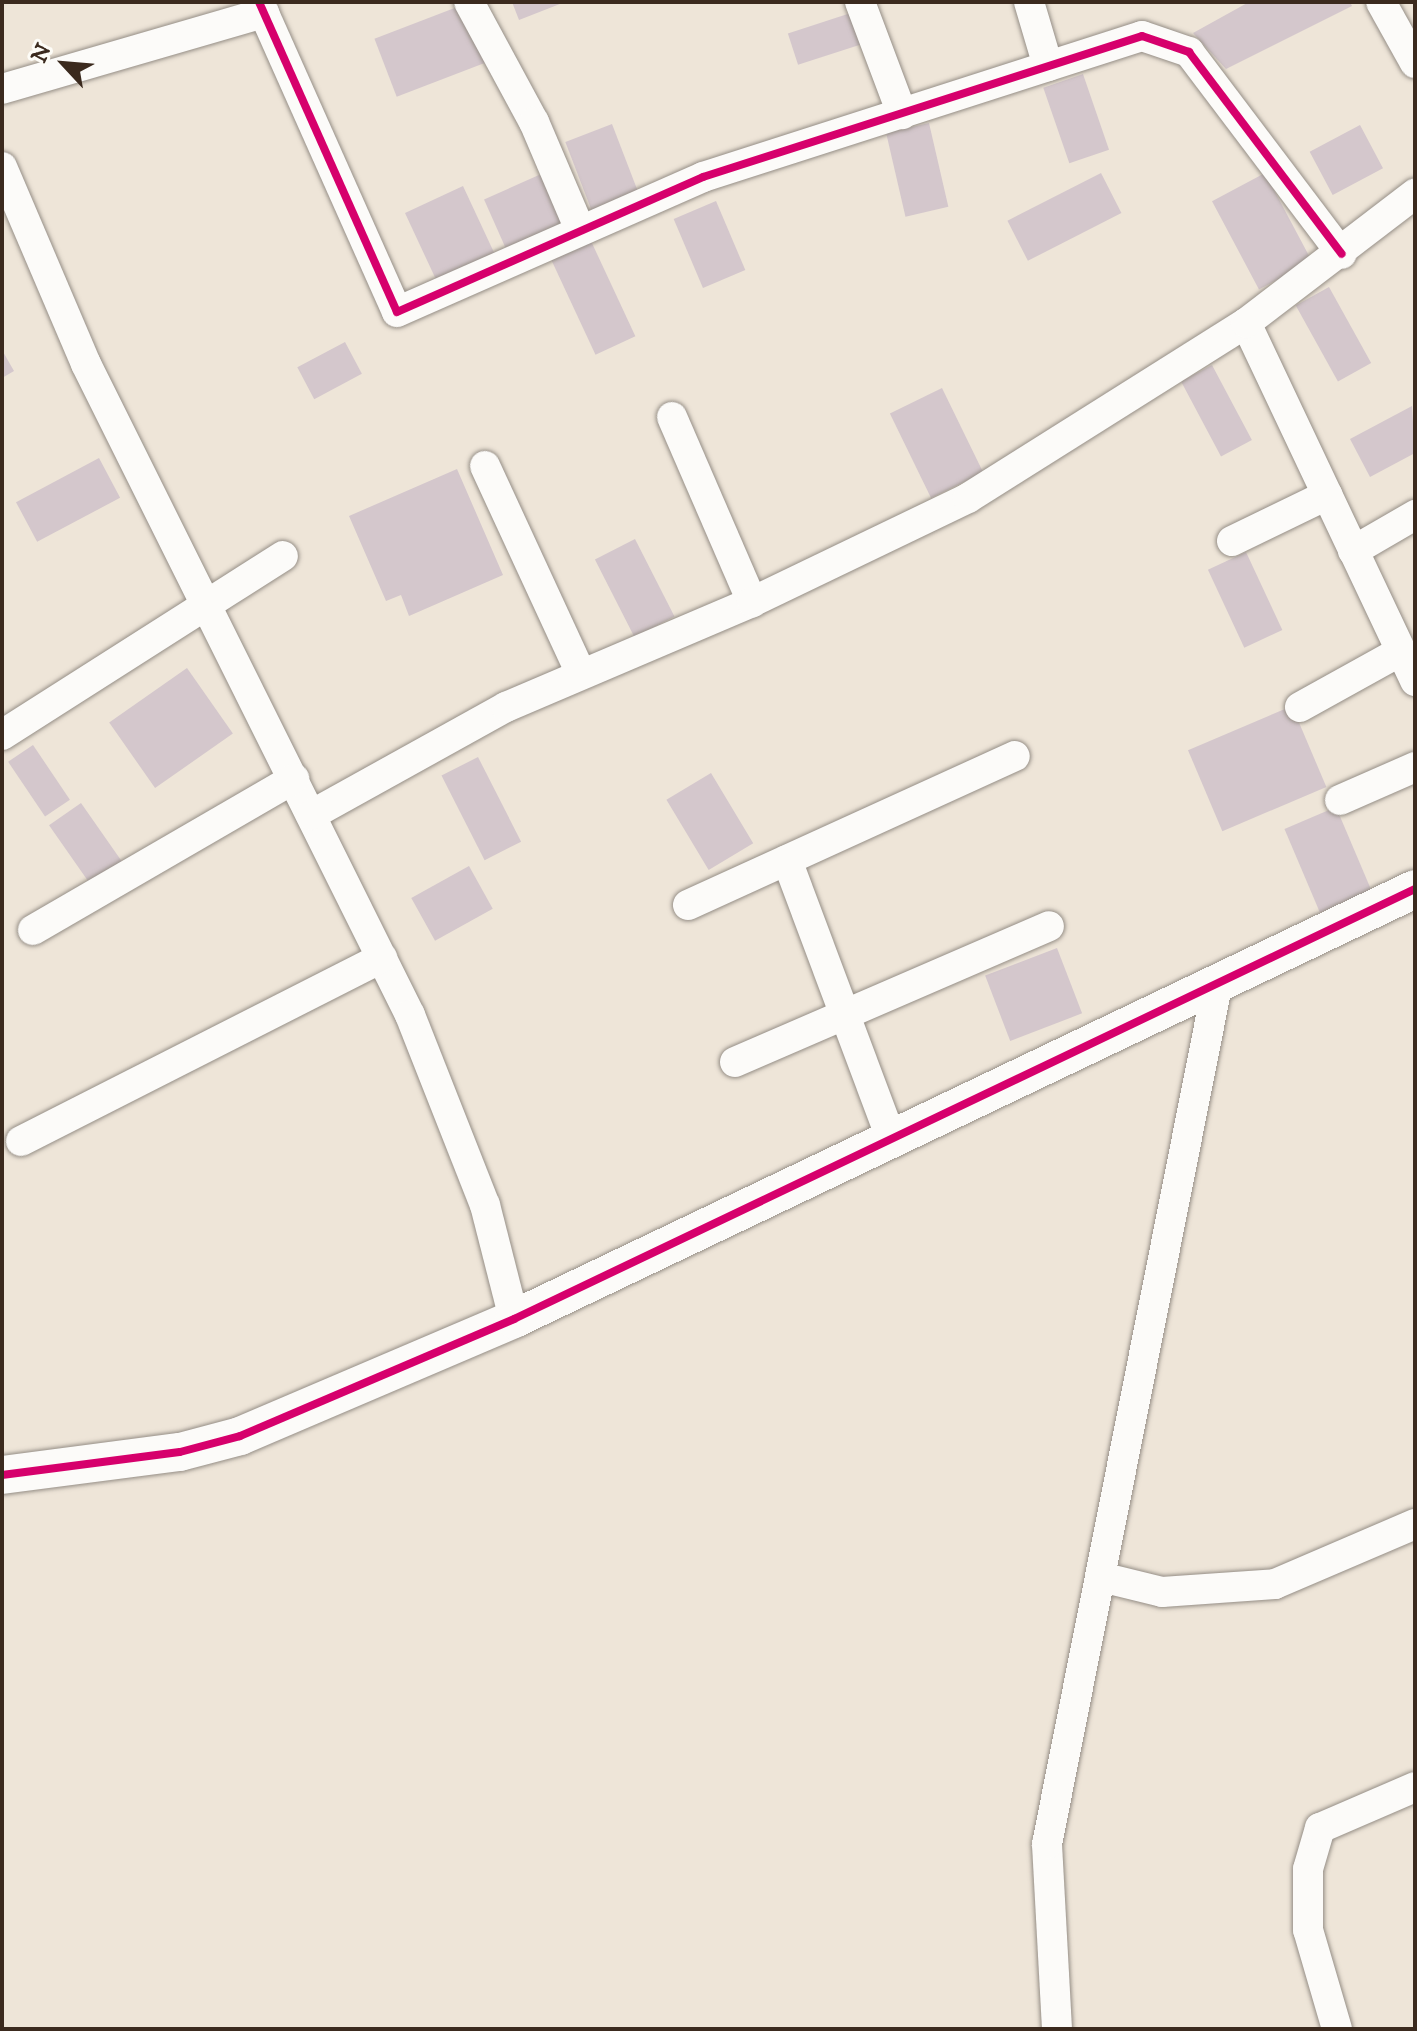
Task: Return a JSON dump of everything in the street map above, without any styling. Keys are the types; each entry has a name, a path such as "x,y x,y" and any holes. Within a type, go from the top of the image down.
{"street":[{"path":"469,2 534,122 580,230"},
{"path":"860,2 902,114"},
{"path":"1029,2 1048,66"},
{"path":"1381,2 1415,63"},
{"path":"2,89 261,7 397,312 703,177 1142,36 1189,52 1342,254"},
{"path":"2,167 86,364 422,1041 480,1191 514,1319"},
{"path":"311,815 455,733 581,674 752,602 968,498 1246,323 1342,254 1415,194"},
{"path":"1246,323 1415,681"},
{"path":"672,417 752,602"},
{"path":"485,466 581,674"},
{"path":"1232,541 1327,495"},
{"path":"1353,551 1415,515"},
{"path":"2,735 283,556"},
{"path":"1300,707 1401,651"},
{"path":"688,905 1015,756"},
{"path":"1340,800 1415,767"},
{"path":"33,930 294,779"},
{"path":"787,860 891,1138"},
{"path":"2,1475 180,1452 240,1436 514,1319 1415,889"},
{"path":"735,1062 1049,926"},
{"path":"21,1141 382,958"},
{"path":"1057,2029 1047,1844 1218,981"},
{"path":"1101,1577 1162,1592 1275,1584 1415,1524"},
{"path":"1337,2029 1308,1930 1308,1869 1320,1828 1415,1787"}],"building":[{"path":"512,2 565,2 519,20"},
{"path":"1249,2 1350,2 1352,6 1226,69 1193,33"},
{"path":"465,4 487,62 397,97 374,39"},
{"path":"863,9 873,40 798,65 788,33"},
{"path":"1083,74 1109,150 1069,163 1043,88"},
{"path":"929,123 948,207 905,217 886,133"},
{"path":"612,124 639,193 592,211 565,142"},
{"path":"1360,125 1383,168 1333,195 1310,152"},
{"path":"548,171 571,222 507,251 484,199"},
{"path":"1101,173 1121,213 1028,261 1007,221"},
{"path":"1265,173 1312,261 1259,289 1212,201"},
{"path":"463,186 497,259 439,286 405,213"},
{"path":"716,201 745,270 703,288 674,219"},
{"path":"591,241 635,336 595,355 551,260"},
{"path":"1329,287 1371,363 1338,382 1296,305"},
{"path":"345,342 362,374 314,399 297,367"},
{"path":"2,350 14,371 2,378"},
{"path":"1212,365 1252,440 1221,456 1181,381"},
{"path":"942,388 983,472 931,498 890,413"},
{"path":"1412,406 1415,453 1370,477 1350,439"},
{"path":"99,458 120,498 37,542 16,502"},
{"path":"457,469 503,575 409,616 401,595 386,601 349,516"},
{"path":"635,539 674,617 634,637 595,559"},
{"path":"1246,552 1282,630 1244,648 1208,570"},
{"path":"187,668 233,734 155,788 109,722"},
{"path":"1292,706 1326,787 1222,831 1188,750"},
{"path":"33,745 70,800 45,816 8,762"},
{"path":"478,757 521,842 485,860 441,776"},
{"path":"711,773 753,843 709,870 666,800"},
{"path":"81,803 122,861 90,884 49,825"},
{"path":"1336,807 1372,891 1320,913 1284,829"},
{"path":"469,866 493,909 435,941 411,898"},
{"path":"1057,948 1082,1013 1010,1041 985,976"}],"cycle path":[{"path":"259,2 397,312 703,177 1142,36 1189,52 1342,254"},
{"path":"2,1475 180,1452 240,1436 514,1319 1415,889"}]}
